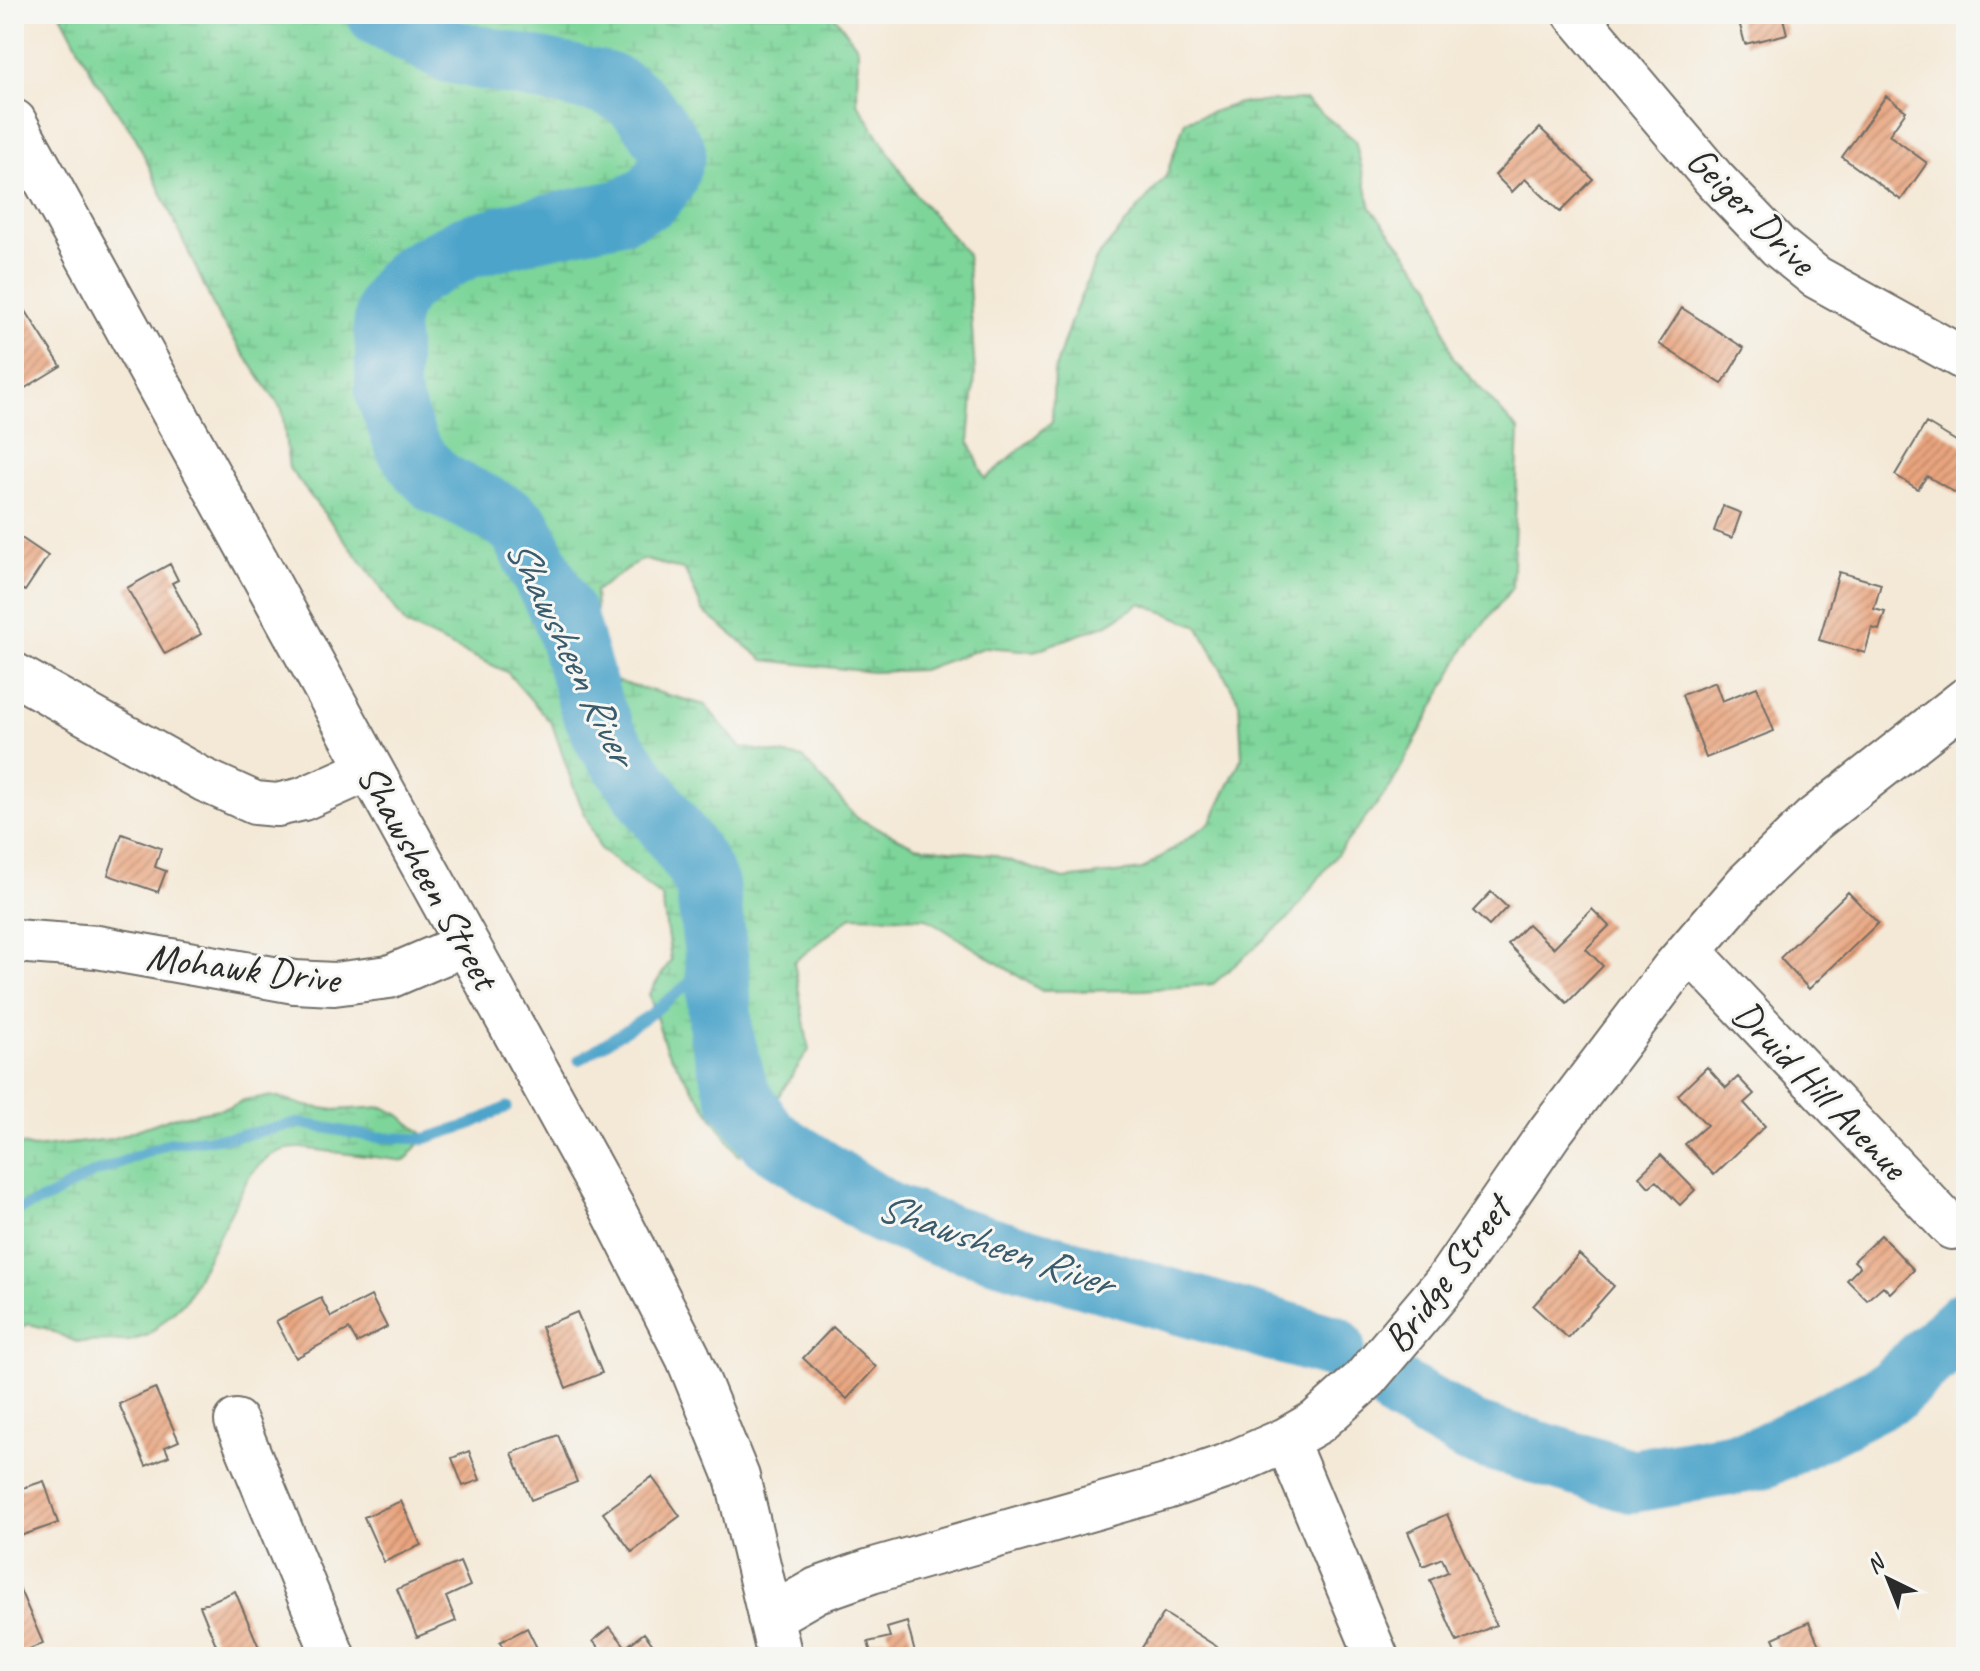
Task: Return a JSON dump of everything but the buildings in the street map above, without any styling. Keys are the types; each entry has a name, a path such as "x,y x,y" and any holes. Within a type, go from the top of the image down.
{"main road":[{"name":"Shawsheen Street","path":"14,122 611,1206 688,1357 737,1477 775,1637"},
{"name":"Bridge Street","path":"775,1637 817,1590 871,1571 1166,1487 1227,1466 1286,1440 1317,1422 1363,1381 1446,1283 1550,1132 1690,951 1746,885 1813,820 1966,700"}],"street":[{"name":"Geiger Drive","path":"1575,14 1715,180 1779,247 1816,277 1966,360"},
{"path":"14,674 204,780 255,803 277,805 303,799 370,769"},
{"name":"Mohawk Drive","path":"14,941 97,947 295,982 334,984 389,977 466,944"},
{"name":"Druid Hill Avenue","path":"1690,951 1952,1228"},
{"path":"236,1421 334,1657"},
{"path":"1286,1440 1377,1657"}],"green space":[{"path":"61,14 833,14 858,48 857,102 916,195 967,254 975,374 969,441 985,479 1052,422 1054,372 1096,259 1166,176 1185,121 1239,103 1305,100 1355,140 1371,208 1432,286 1453,358 1519,431 1512,588 1465,648 1391,786 1291,916 1213,984 1143,990 1042,991 926,918 852,916 794,962 809,1050 739,1156 666,1049 649,994 671,960 662,897 600,849 575,791 552,724 507,672 406,625 374,578 289,468 282,410 218,316 136,138 96,81","holes":["642,559 685,570 703,611 764,660 872,672 922,670 986,647 1034,651 1108,624 1141,603 1198,626 1239,702 1242,757 1211,822 1142,870 1064,879 993,855 915,846 857,818 803,758 740,747 705,705 612,680 598,647 595,591"]},
{"path":"274,1096 306,1106 335,1110 383,1107 398,1114 426,1136 405,1161 301,1148 271,1156 248,1178 186,1300 148,1335 130,1341 76,1342 29,1324 14,1330 14,1143 33,1148 112,1139 170,1118"}],"waterway":[{"name":"Shawsheen River","path":"379,14 449,51 616,88 644,110 674,152 665,179 651,197 621,211 466,247 415,274 400,288 389,306 385,326 387,393 407,446 421,466 438,483 508,518 522,530 564,615 591,705 606,738 695,862 707,885 717,961 721,1034 738,1095 770,1139 885,1213 944,1235 1333,1347"},
{"path":"579,1060 648,1016 717,961"},
{"path":"14,1211 48,1198 91,1174 169,1143 232,1137 300,1123 374,1137 424,1139 469,1125 507,1107"},
{"name":"Shawsheen River","path":"1399,1391 1472,1433 1632,1481 1758,1459 1892,1391 1966,1322"}]}
